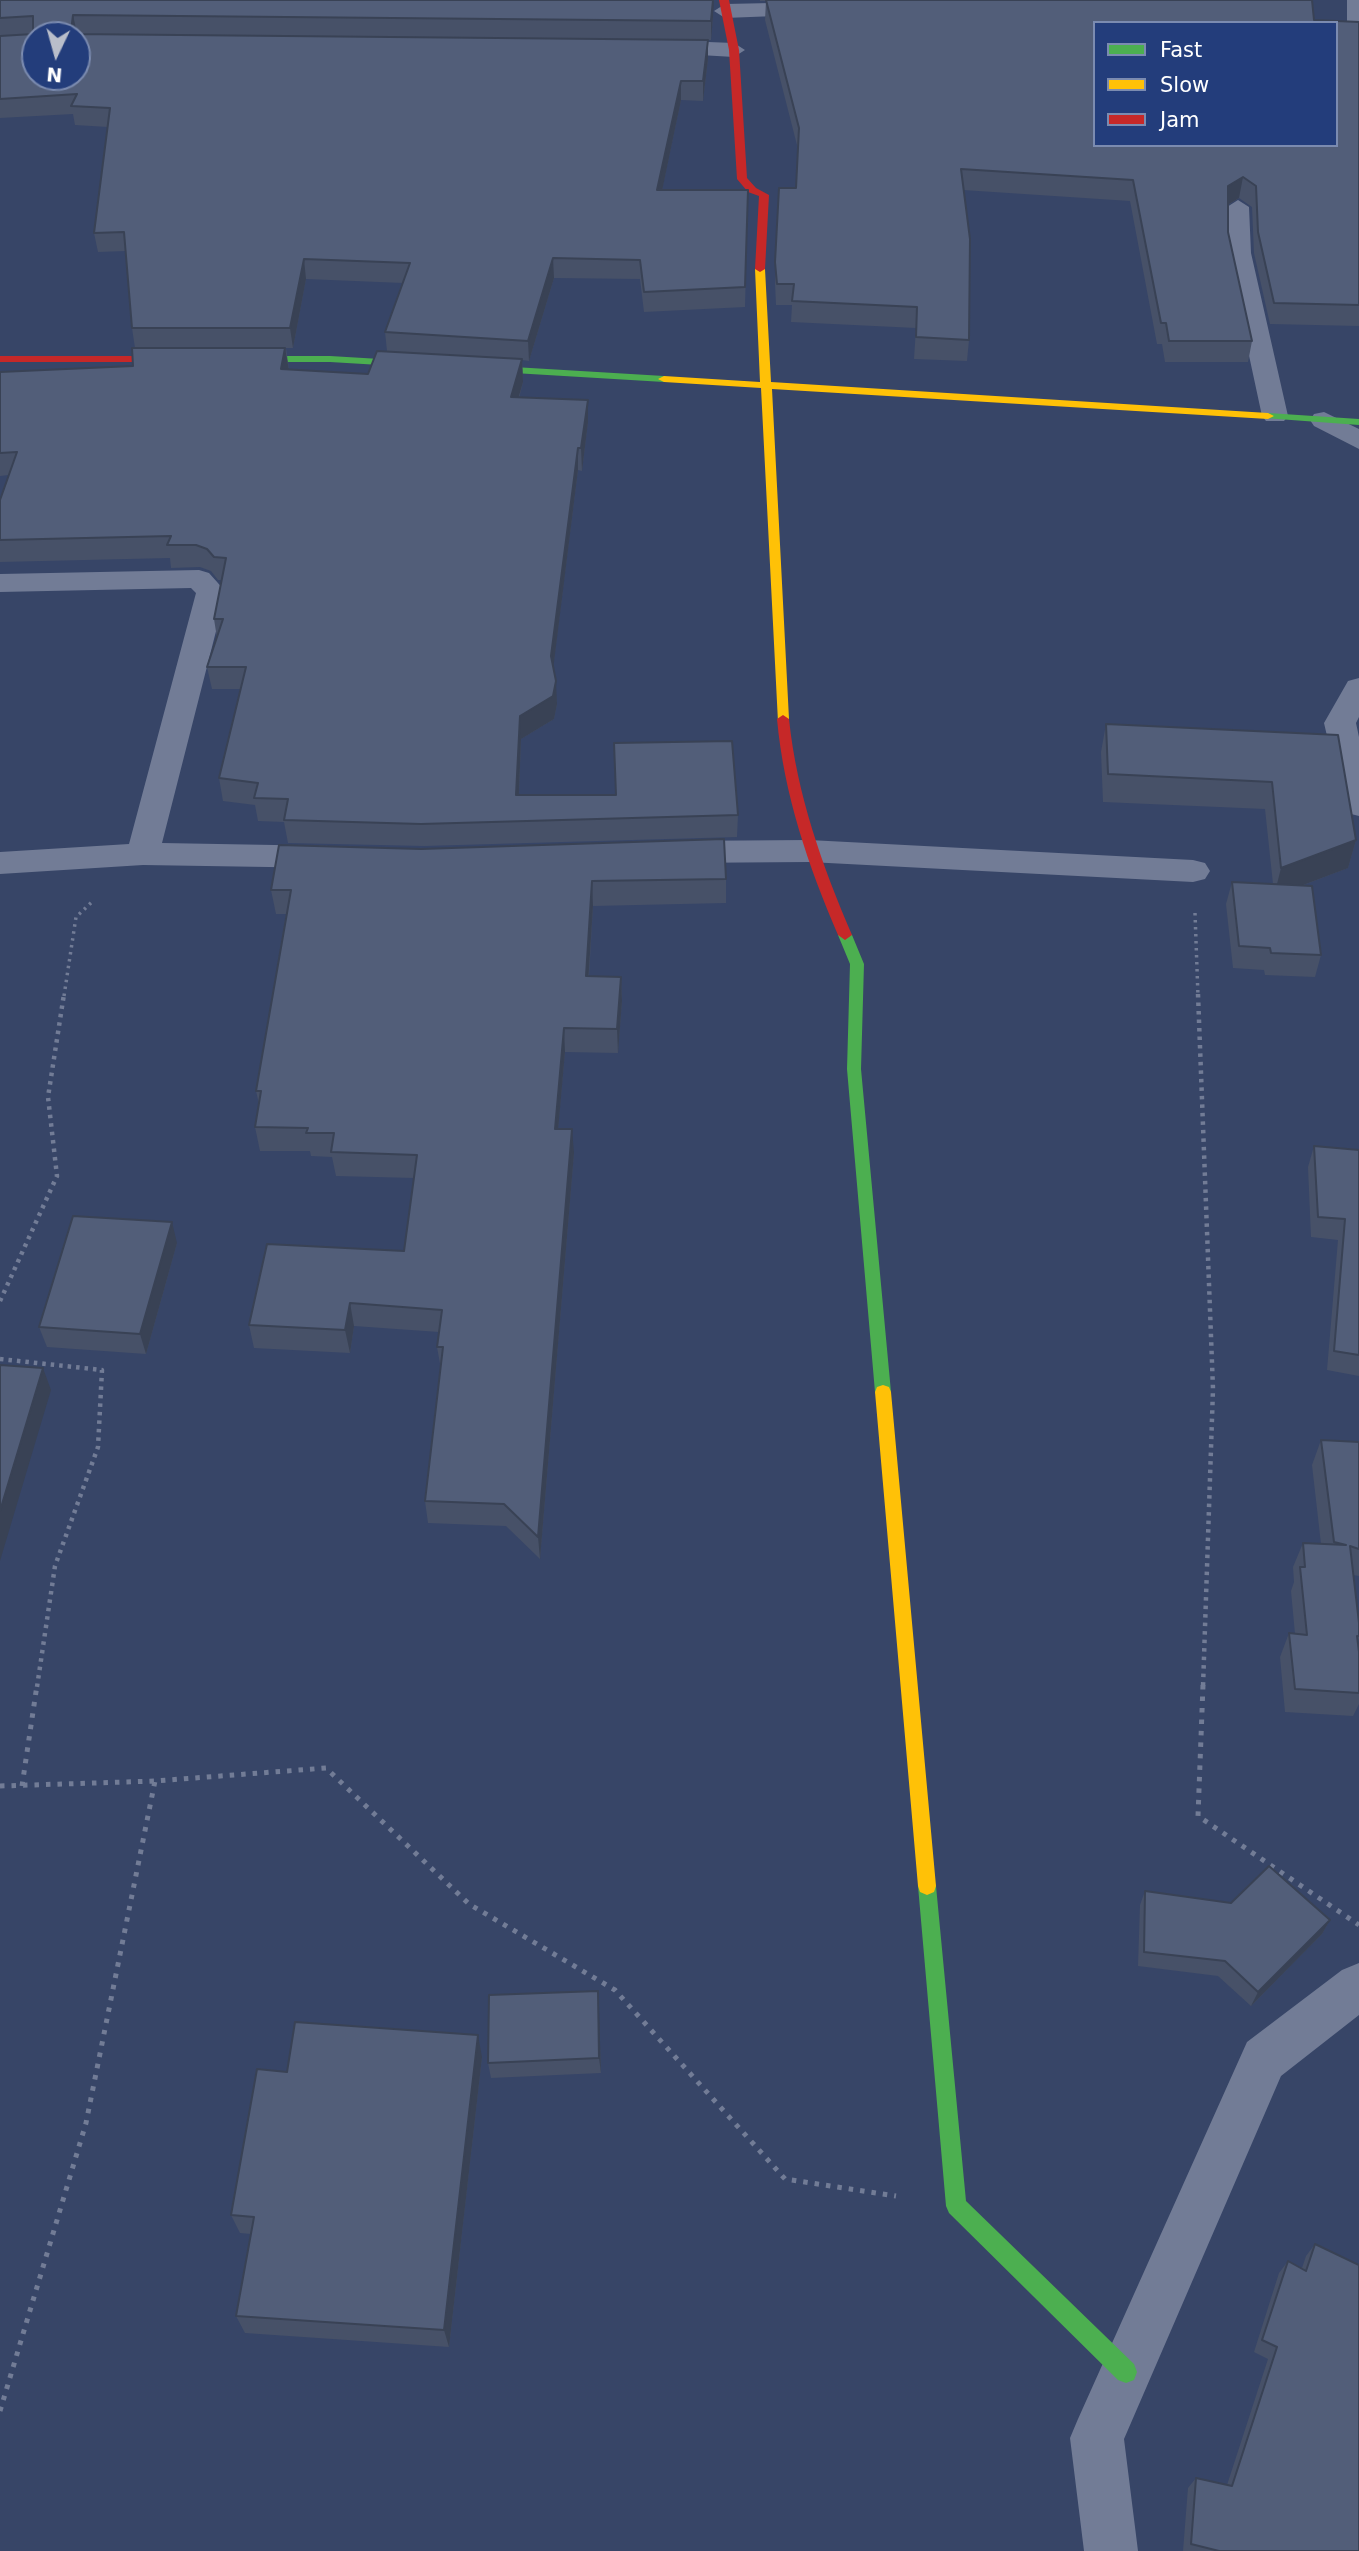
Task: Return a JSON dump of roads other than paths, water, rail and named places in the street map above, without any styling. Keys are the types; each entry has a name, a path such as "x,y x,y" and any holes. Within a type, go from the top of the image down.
{"street":[{"path":"844,9 724,6 734,50 742,179 752,190 764,195 759,284 785,749 809,851 857,964 854,1069 956,2206 1126,2372"},
{"path":"637,47 734,50"},
{"path":"0,359 330,359 1359,422"},
{"path":"1324,420 1359,441"},
{"path":"0,583 199,579 211,592 144,854"},
{"path":"1359,688 1340,723 1359,805"},
{"path":"643,853 809,851 1193,871"},
{"path":"0,863 144,854 368,859"},
{"path":"1111,2551 1097,2438 1264,2059 1359,1986"}],"lane":[{"path":"1238,207 1238,253 1275,416"}]}
